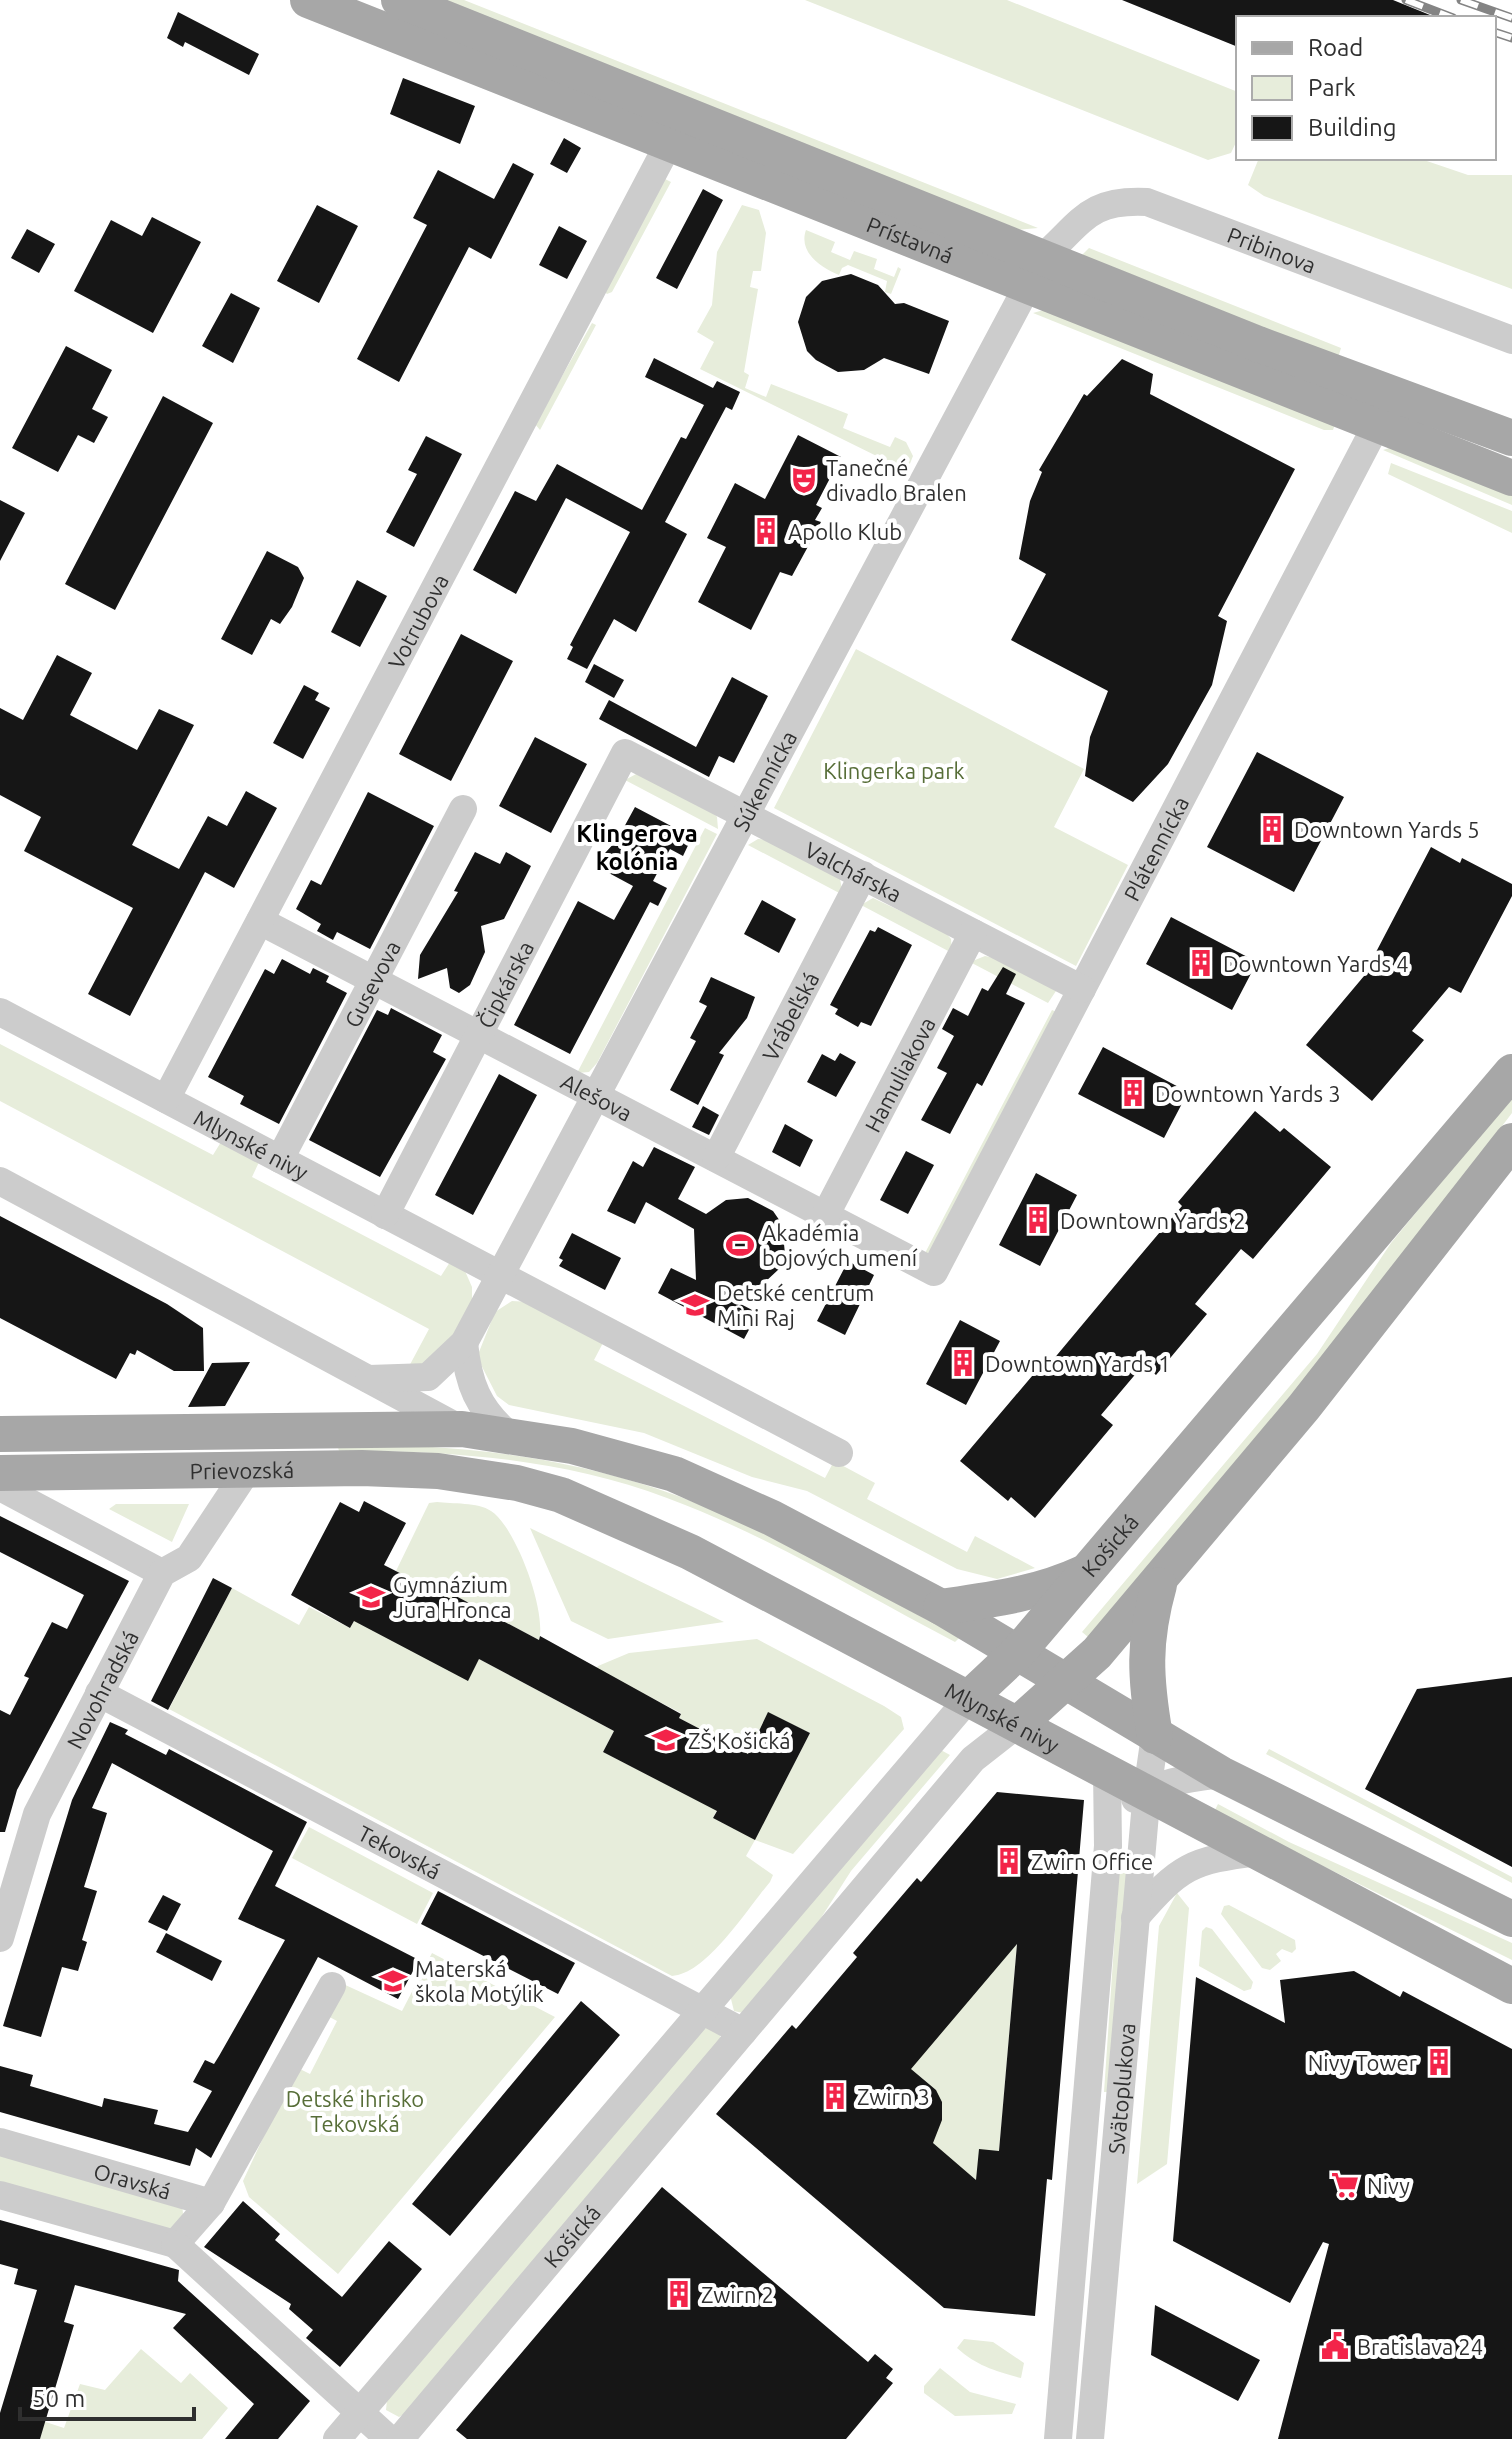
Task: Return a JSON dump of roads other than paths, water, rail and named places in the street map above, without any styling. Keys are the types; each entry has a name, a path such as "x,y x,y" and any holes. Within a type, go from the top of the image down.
{"main road":[{"name":"Prístavná","path":"308,0 669,143 1035,271 1258,344 1512,438"},
{"name":"Prístavná","path":"399,0 1035,271 1377,424 1512,478"},
{"name":"Košická","path":"969,1698 1019,1651 1512,1072"},
{"name":"Košická","path":"1019,1723 1097,1653 1304,1407 1512,1141"},
{"path":"462,1429 610,1455 674,1474 772,1518 1019,1651 1221,1774 1512,1919"},
{"name":"Prievozská","path":"0,1434 462,1429"},
{"name":"Prievozská","path":"0,1473 362,1468 483,1477"},
{"name":"Mlynské nivy","path":"483,1477 561,1495 606,1512 1019,1723 1512,1986"},
{"path":"941,1607 1055,1586 1088,1571"},
{"path":"1155,1736 1145,1678 1145,1642 1161,1575"}],"street":[{"name":"Votrubova","path":"166,1099 669,143"},
{"name":"Pribinova","path":"1035,271 1097,207 1121,201 1147,202 1512,340"},
{"name":"Súkennícka","path":"503,1276 1035,271"},
{"name":"Plátennícka","path":"934,1272 1377,424"},
{"name":"Valchárska","path":"625,753 1082,989"},
{"name":"Čipkárska","path":"385,1215 625,753"},
{"name":"Gusevova","path":"280,1159 463,809"},
{"name":"Vrábeľská","path":"716,1158 863,875"},
{"name":"Alešova","path":"260,921 934,1272"},
{"name":"Hamuliakova","path":"825,1216 973,933"},
{"name":"Mlynské nivy","path":"0,1012 839,1453"},
{"path":"0,1181 462,1429"},
{"path":"369,1379 428,1377 464,1343 503,1276"},
{"path":"464,1343 475,1397 487,1417 509,1435"},
{"name":"Novohradská","path":"0,1938 37,1814 162,1573 189,1558 248,1469"},
{"path":"0,1487 162,1573"},
{"name":"Tekovská","path":"99,1693 701,2010"},
{"name":"Košická","path":"337,2439 969,1698"},
{"name":"Košická","path":"400,2439 973,1759 1019,1723"},
{"name":"Svätoplukova","path":"1090,2439 1135,1918 1155,1736"},
{"name":"Svätoplukova","path":"1058,2439 1108,1846 1107,1770"},
{"path":"1108,1846 1114,1822 1125,1807 1147,1791 1180,1780 1221,1774"},
{"path":"1135,1918 1167,1881 1187,1867 1209,1858 1259,1852"},
{"path":"175,2244 211,2203 332,1986"},
{"path":"701,2010 743,2032"},
{"name":"Oravská","path":"0,2142 211,2203"},
{"path":"0,2195 175,2244 389,2439"}],"railway":[{"path":"1406,0 1448,16"},
{"path":"1461,0 1512,18"},
{"path":"1496,33 1512,38"}],"place":[{"name":"Tanečné divadlo Bralen","path":"804,480"},
{"name":"Apollo Klub","path":"766,531"},
{"name":"Downtown Yards 5","path":"1272,829"},
{"name":"Downtown Yards 4","path":"1201,963"},
{"name":"Downtown Yards 3","path":"1133,1093"},
{"name":"Downtown Yards 2","path":"1038,1220"},
{"name":"Akadémia bojových umení","path":"740,1245"},
{"name":"Detské centrum Mini Raj","path":"695,1305"},
{"name":"Downtown Yards 1","path":"963,1363"},
{"name":"Gymnázium Jura Hronca","path":"371,1597"},
{"name":"ZŠ Košická","path":"666,1740"},
{"name":"Zwirn Office","path":"1009,1861"},
{"name":"Materská škola Motýlik","path":"393,1981"},
{"name":"Nivy Tower","path":"1439,2062"},
{"name":"Zwirn 3","path":"835,2096"},
{"name":"Nivy","path":"1345,2185"},
{"name":"Zwirn 2","path":"679,2294"},
{"name":"Bratislava 24","path":"1335,2346"}],"district":[{"name":"Klingerova kolónia","path":"637,847"}],"park label":[{"name":"Klingerka park","path":"894,770"},
{"name":"Detské ihrisko Tekovská","path":"355,2110"}]}
